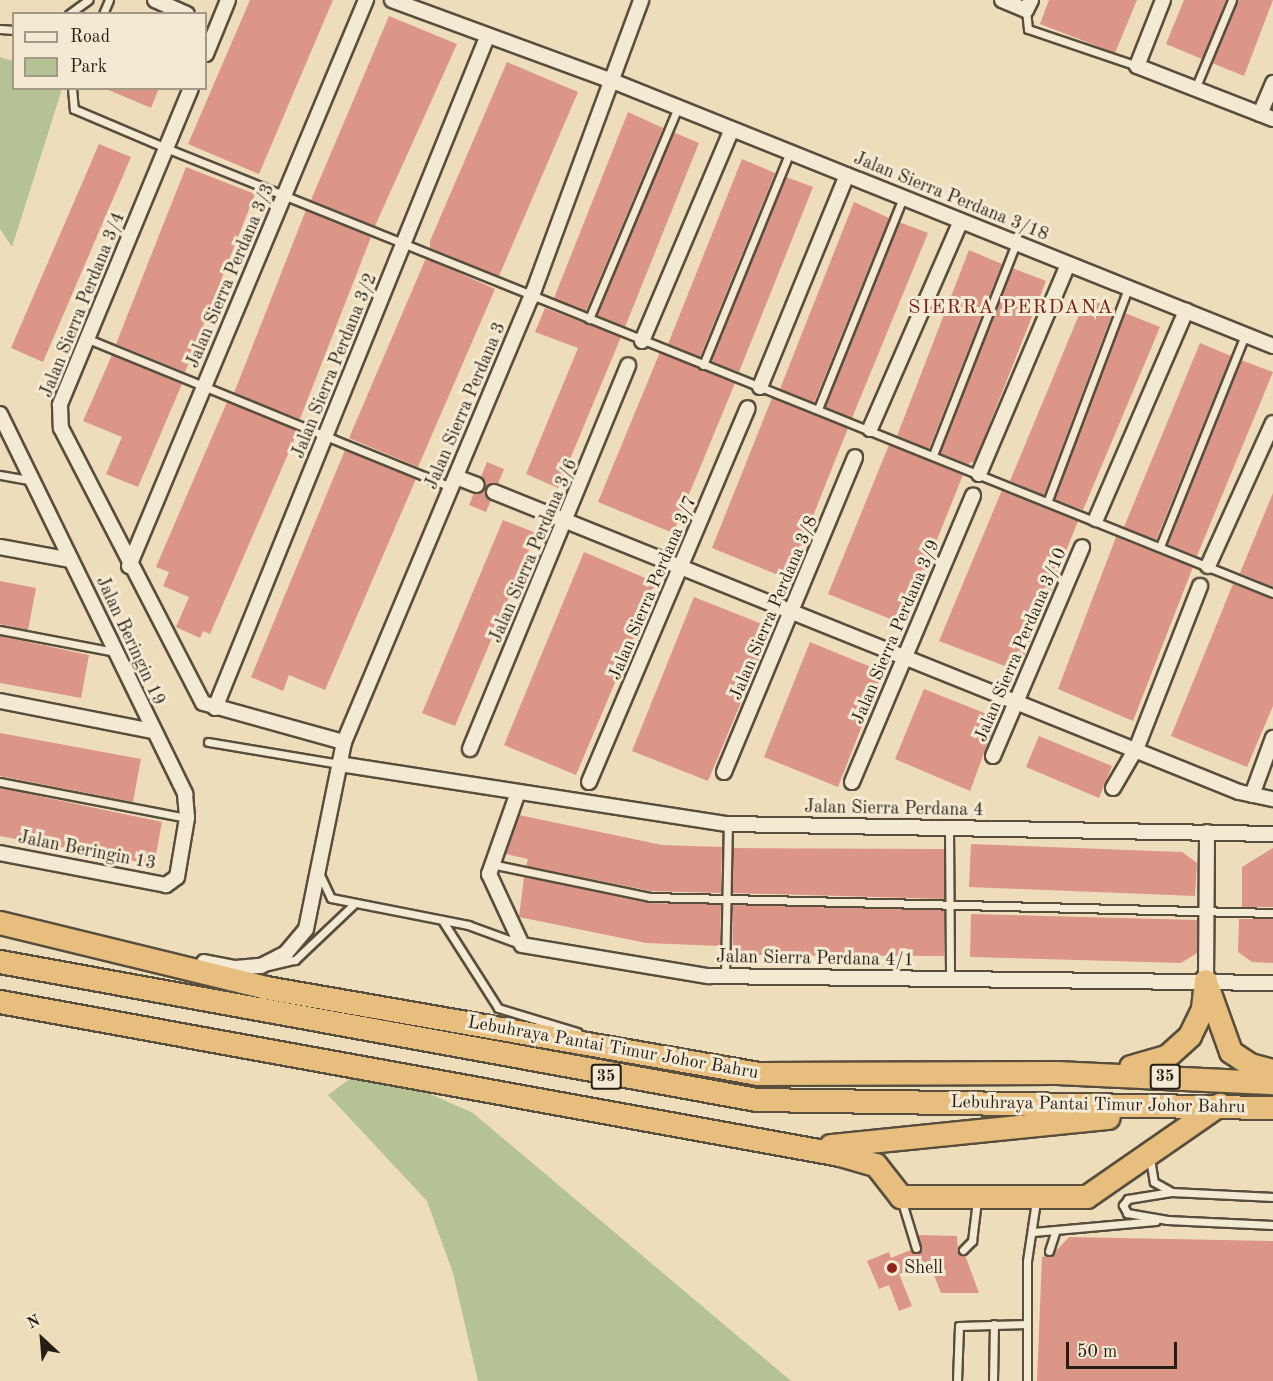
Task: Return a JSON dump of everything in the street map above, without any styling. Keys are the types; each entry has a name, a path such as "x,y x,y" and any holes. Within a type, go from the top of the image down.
{"highway":[{"name":"Lebuhraya Pantai Timur Johor Bahru","path":"0,923 266,988 757,1074 1057,1073 1273,1083"},
{"name":"Lebuhraya Pantai Timur Johor Bahru","path":"0,962 757,1100 1220,1105 1273,1108"},
{"path":"1206,981 1231,1052 1250,1065 1273,1071"},
{"path":"1057,1073 1145,1066 1167,1057 1198,1023 1206,981"},
{"path":"0,1002 871,1163 901,1197 1087,1197 1220,1105"},
{"path":"803,1149 1220,1105"}],"street":[{"path":"155,0 182,12"},
{"path":"207,48 211,24 228,0"},
{"name":"Jalan Sierra Perdana 3/3","path":"129,566 366,0"},
{"name":"Jalan Sierra Perdana 3/18","path":"392,0 487,37 615,81 1273,346"},
{"name":"Jalan Sierra Perdana 3","path":"261,966 286,953 302,936 321,875 344,742 531,298 615,81 641,0"},
{"path":"1002,0 1028,5"},
{"path":"1163,0 1137,66 1267,117 1273,83"},
{"name":"Jalan Sierra Perdana 3/2","path":"215,708 487,37"},
{"name":"Jalan Sierra Perdana 3/4","path":"190,90 60,405 61,428 129,566 197,694 215,708"},
{"path":"642,341 732,129"},
{"path":"760,387 847,175"},
{"path":"870,429 961,221"},
{"path":"979,474 1068,264"},
{"path":"1096,519 1186,311"},
{"name":"Jalan Sierra Perdana 3/6","path":"470,749 568,522 628,365"},
{"name":"Jalan Sierra Perdana 3/7","path":"589,782 682,568 748,408"},
{"name":"Jalan Beringin 19","path":"0,414 185,794 188,818 177,877 166,885"},
{"path":"1208,566 1273,423"},
{"name":"Jalan Sierra Perdana 3/8","path":"724,772 794,613 855,458"},
{"path":"453,482 477,485"},
{"path":"494,492 1016,702 1137,747 1252,795 1273,799"},
{"name":"Jalan Sierra Perdana 3/9","path":"852,782 974,495"},
{"path":"0,547 71,560"},
{"name":"Jalan Sierra Perdana 3/10","path":"993,756 1082,547"},
{"path":"1113,788 1137,747 1200,586"},
{"path":"0,701 153,731"},
{"path":"215,708 344,742"},
{"path":"1252,795 1273,738"},
{"name":"Jalan Sierra Perdana 4","path":"339,764 517,795 728,824 1273,834"},
{"path":"517,795 491,864 490,879 522,945"},
{"path":"1206,981 1207,832"},
{"name":"Jalan Beringin 13","path":"0,853 166,885"},
{"path":"0,915 236,968 261,966"},
{"name":"Jalan Sierra Perdana 4/1","path":"522,945 725,976 1273,983"}],"lane":[{"path":"72,12 88,0"},
{"path":"1195,89 1232,0"},
{"path":"1028,5 1028,28 1137,66"},
{"path":"72,90 74,109 166,148 531,298 1161,544 1273,593"},
{"path":"589,319 678,107"},
{"path":"702,365 790,152"},
{"path":"818,410 903,198"},
{"path":"933,455 1016,243"},
{"path":"1048,500 1128,288"},
{"path":"1161,544 1245,335"},
{"path":"88,339 326,436 453,482"},
{"path":"0,475 34,482"},
{"path":"0,630 115,652"},
{"path":"208,742 339,764"},
{"path":"0,782 188,818"},
{"path":"725,976 728,824"},
{"path":"949,828 950,978"},
{"path":"491,864 650,897 950,907 1273,913"},
{"path":"321,875 326,894 353,905 442,920 522,945"},
{"path":"261,966 295,960 353,905"},
{"path":"442,920 502,1011 582,1033 606,1048"},
{"path":"1150,1153 1154,1182 1172,1192"},
{"path":"1273,1197 1172,1192 1128,1199 1122,1205 1127,1213 1167,1220 1273,1225"},
{"path":"901,1197 916,1248"},
{"path":"963,1250 972,1241 978,1197"},
{"path":"1028,1381 1027,1324 1036,1197"},
{"path":"1033,1232 1055,1232 1167,1220"},
{"path":"1049,1251 1055,1232"},
{"path":"993,1381 994,1324"},
{"path":"957,1381 959,1326 1027,1324"}],"green space":[{"path":"0,57 12,61 12,90 62,90 12,247 0,229"},
{"path":"367,1066 473,1113 791,1381 478,1381 453,1273 427,1201 328,1095"}],"building":[{"path":"250,0 333,0 259,174 188,144"},
{"path":"1049,0 1137,0 1115,53 1040,24"},
{"path":"1184,0 1226,0 1202,59 1166,44"},
{"path":"1238,0 1273,0 1244,76 1212,63"},
{"path":"389,16 457,44 375,226 311,200"},
{"path":"507,62 578,92 499,276 430,248 430,241"},
{"path":"109,90 158,90 151,108"},
{"path":"628,112 663,128 586,311 554,298"},
{"path":"673,132 699,143 625,327 597,315"},
{"path":"99,144 131,157 43,362 11,348"},
{"path":"742,159 775,173 700,357 668,344"},
{"path":"186,167 255,194 185,372 116,344"},
{"path":"786,177 813,187 739,372 711,361"},
{"path":"854,202 889,218 814,403 780,389"},
{"path":"306,210 371,237 300,419 234,393"},
{"path":"899,222 928,233 852,418 825,407"},
{"path":"969,250 1002,264 929,449 897,436"},
{"path":"426,258 495,289 418,467 349,438"},
{"path":"1012,268 1046,281 975,461 968,464 940,453"},
{"path":"1086,298 1114,309 1044,495 1010,481"},
{"path":"545,308 621,337 558,488 526,474 578,348 535,332"},
{"path":"1125,313 1160,327 1083,510 1054,499"},
{"path":"1200,343 1231,356 1156,540 1124,527"},
{"path":"660,352 735,383 673,533 598,502"},
{"path":"112,355 182,384 138,487 106,474 122,437 83,421"},
{"path":"1241,360 1273,372 1197,556 1167,544"},
{"path":"772,398 848,428 788,579 712,548"},
{"path":"227,402 298,431 210,634 203,631 200,638 176,627 189,597 163,586 169,572 156,567"},
{"path":"889,445 963,475 903,624 828,594"},
{"path":"345,450 416,479 325,690 289,675 283,691 251,677"},
{"path":"487,462 504,469 498,484 486,488 491,500 486,512 469,505 474,493 485,489 481,477"},
{"path":"1002,490 1078,521 1018,671 939,641"},
{"path":"1273,493 1273,587 1240,573"},
{"path":"503,520 536,533 455,726 422,713"},
{"path":"1116,537 1193,567 1133,721 1058,689"},
{"path":"584,552 657,583 576,775 504,745"},
{"path":"0,581 36,588 28,630 0,624"},
{"path":"1233,584 1273,599 1273,706 1247,767 1171,736"},
{"path":"694,597 772,628 708,781 632,751"},
{"path":"0,636 89,655 81,698 0,683"},
{"path":"810,642 883,672 838,787 764,757"},
{"path":"924,689 997,718 970,791 895,759"},
{"path":"0,733 141,759 133,802 0,776"},
{"path":"1039,736 1112,766 1099,798 1026,767"},
{"path":"0,788 162,822 154,865 0,836"},
{"path":"519,815 662,845 722,847 721,893 651,891 526,866 528,859 506,854"},
{"path":"971,844 1182,852 1197,863 1195,896 969,887"},
{"path":"733,848 944,849 944,899 732,893"},
{"path":"1273,848 1273,907 1242,907 1242,867"},
{"path":"524,877 649,903 721,904 720,946 646,943 519,917"},
{"path":"732,905 944,910 944,956 733,955"},
{"path":"971,914 1197,920 1197,953 1181,963 970,957"},
{"path":"1239,919 1273,919 1273,963 1252,962 1238,952"},
{"name":"Shell","path":"919,1235 957,1236 958,1252 965,1255 979,1293 941,1293 929,1262 899,1274 912,1306 899,1311 889,1285 879,1289 867,1261 889,1252 891,1258 911,1250 918,1253"},
{"path":"1069,1237 1273,1241 1273,1381 1037,1381 1042,1257 1052,1255"}],"place":[{"name":"Shell","path":"892,1268"}],"district":[{"name":"SIERRA PERDANA","path":"1011,308"}]}
